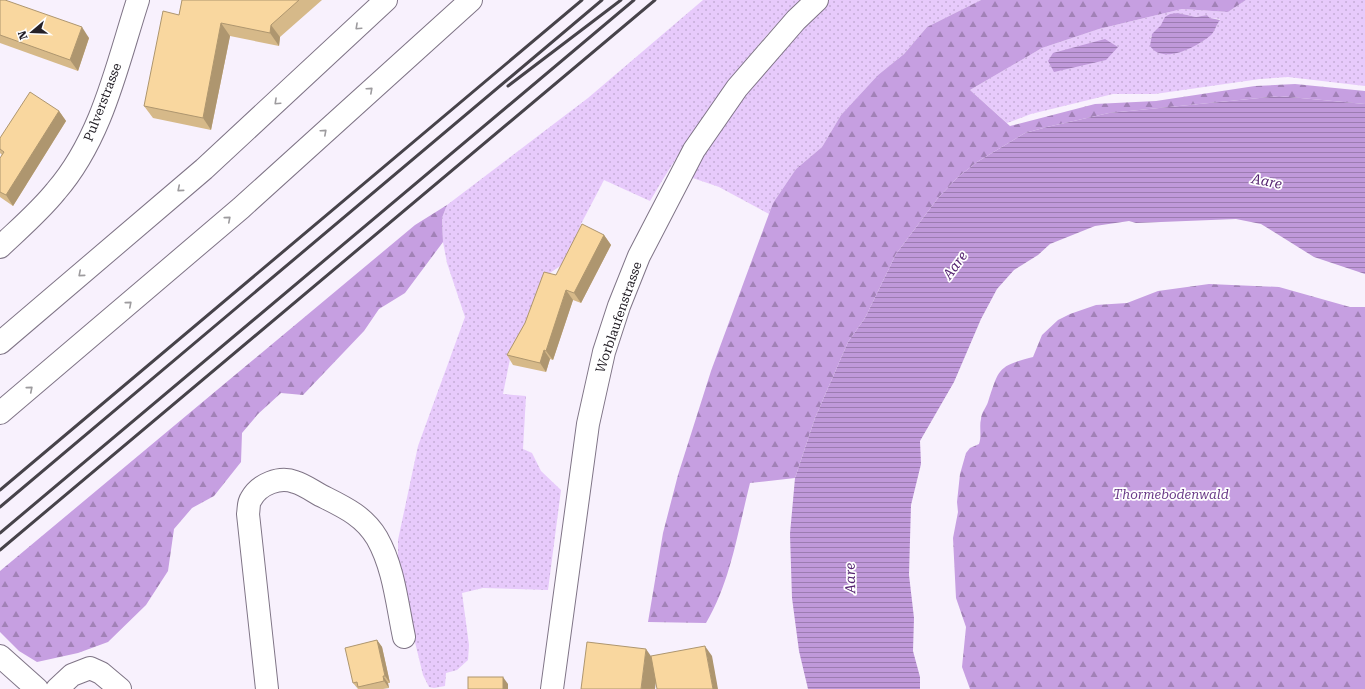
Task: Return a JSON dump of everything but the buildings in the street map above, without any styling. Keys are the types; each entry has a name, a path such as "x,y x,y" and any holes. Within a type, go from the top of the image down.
{"main road":[{"name":"Pulverstrasse","path":"0,247 57,191 77,163 101,113 138,0"},
{"path":"0,343 204,169 386,0"},
{"path":"0,413 241,208 471,0"},
{"name":"Worblaufenstrasse","path":"552,689 588,424 602,358 619,306 639,256 694,150 738,88 796,20 817,0"},
{"path":"267,689 248,514 250,500 254,493 274,481 282,480 295,482 355,513 366,523 377,538 389,568 404,637"},
{"path":"0,656 37,689"},
{"path":"57,689 72,675 90,668 101,673 120,689"}],"shaded area":[{"path":"703,0 800,0 757,46 719,96 683,148 650,201 604,180 581,224 566,262 547,275 510,359 503,394 526,396 523,449 532,453 541,471 561,490 548,590 483,588 462,593 469,645 468,660 457,670 446,673 445,686 434,688 429,687 423,675 404,597 398,568 398,540 418,446 465,317 447,263 443,242 442,218 447,205 588,98"},
{"path":"818,0 981,0 927,27 904,54 878,75 841,115 822,147 796,169 773,203 769,214 719,187 681,174"},
{"path":"1246,0 1365,0 1365,86 1288,77 1260,79 1155,94 1113,94 1031,114 1007,123 970,90 1042,48 1099,29 1182,9 1228,12","holes":["1178,13 1196,17 1207,15 1210,18 1220,19 1214,30 1150,38 1161,25"]}],"green space":[{"path":"981,0 1246,0 1228,12 1182,9 1099,29 1042,48 970,90 1010,126 1095,104 1156,101 1255,86 1295,84 1365,91 1365,104 1279,96 1109,113 1025,133 977,162 958,177 938,198 896,254 865,318 848,342 815,418 795,478 750,483 728,573 715,607 706,623 648,622 663,533 678,475 711,371 773,203 796,169 822,147 841,115 878,75 904,54 927,27"},
{"path":"447,205 442,218 443,242 405,293 379,309 364,331 303,395 281,393 258,414 242,433 241,462 214,496 192,508 174,529 168,571 146,605 108,642 78,653 37,662 19,651 0,632 0,571 415,225"},
{"name":"Thormebodenwald","path":"1209,284 1279,287 1350,307 1365,307 1365,689 970,689 962,667 966,627 956,598 953,538 958,512 957,502 960,474 966,453 970,448 979,444 981,417 998,375 1006,366 1033,357 1042,335 1058,320 1070,314 1096,305 1127,303 1158,291"}],"water":[{"path":"1178,13 1196,17 1207,15 1210,18 1220,20 1211,35 1189,49 1171,54 1163,54 1156,51 1150,46 1152,34 1161,25 1165,17 1170,14"},
{"path":"1105,39 1118,47 1106,60 1054,72 1048,61 1053,53"},
{"name":"Aare","path":"1279,96 1365,104 1365,274 1314,257 1261,224 1236,219 1136,223 1129,221 1095,226 1050,244 1038,255 1014,270 997,289 981,319 954,382 920,441 921,464 911,505 909,575 914,618 913,651 920,677 920,689 808,689 799,651 792,598 790,534 795,478 815,418 848,342 865,318 896,254 938,198 958,177 977,162 1025,133 1109,113"}],"railway":[{"path":"0,490 582,0"},
{"path":"0,507 602,0"},
{"path":"508,86 621,0"},
{"path":"0,533 634,0"},
{"path":"0,550 655,0"}]}
